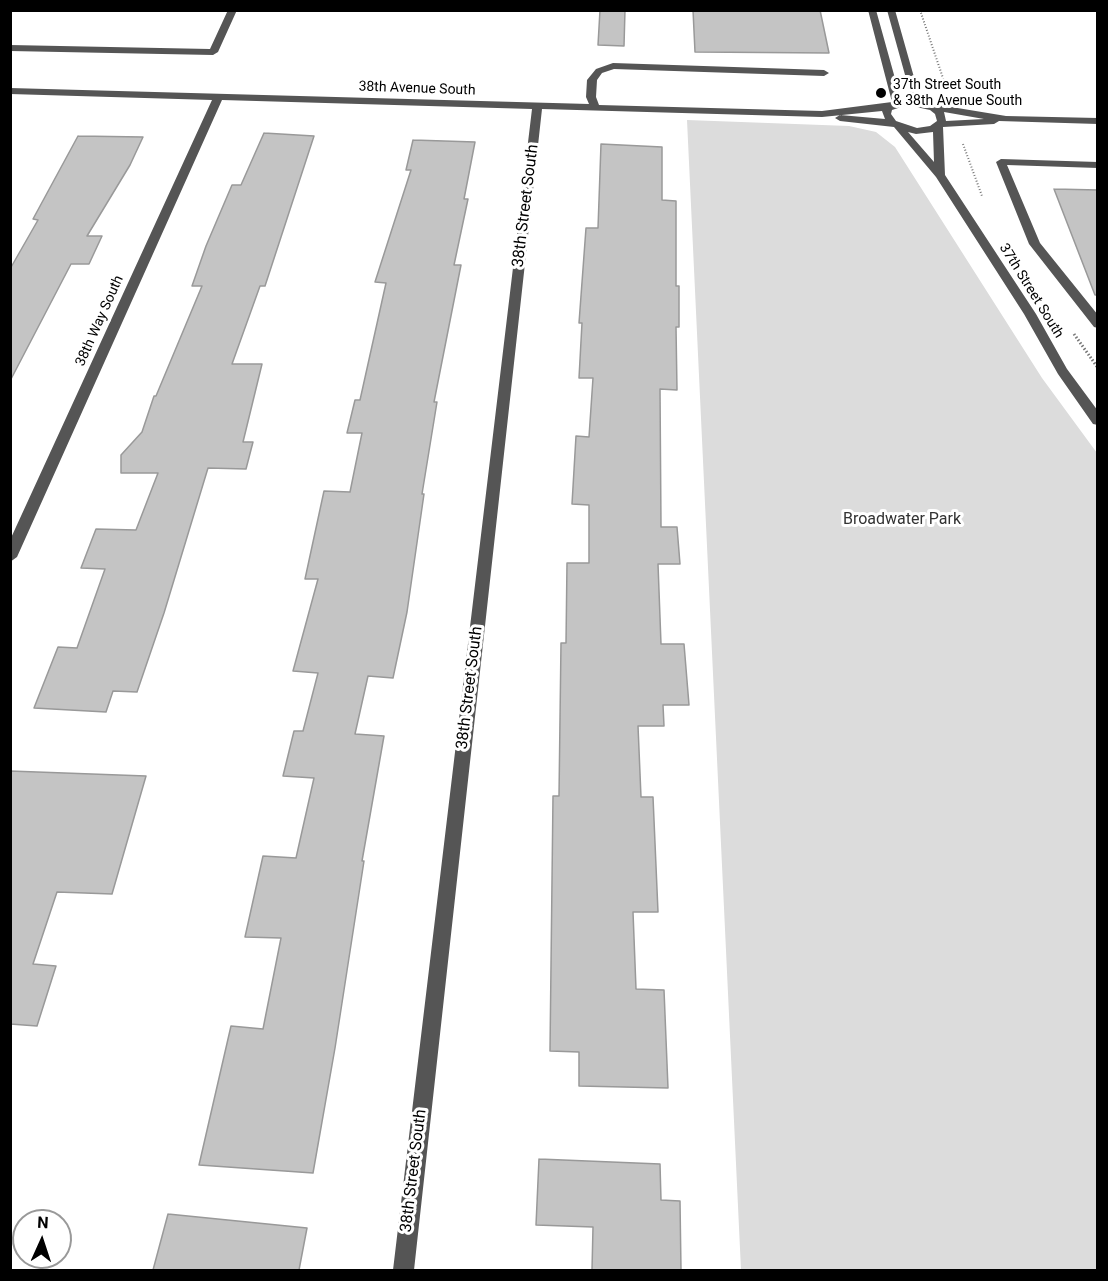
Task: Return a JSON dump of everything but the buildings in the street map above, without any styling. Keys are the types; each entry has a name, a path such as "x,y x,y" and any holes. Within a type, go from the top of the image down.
{"street":[{"path":"10,48 213,52 233,10"},
{"path":"872,10 894,105 886,114 896,125"},
{"path":"891,10 916,102 933,108 1006,119 1098,121"},
{"path":"595,108 591,96 592,80 599,71 613,66 824,73"},
{"name":"38th Avenue South","path":"10,92 822,114 916,102"},
{"name":"38th Way South","path":"10,557 218,98"},
{"name":"38th Street South","path":"403,1270 537,106"},
{"path":"933,108 942,117 940,175"},
{"name":"38th Avenue South","path":"822,114 849,120 896,125 916,132 933,129 940,125"},
{"path":"940,125 985,123 1006,119"},
{"name":"37th Street South","path":"896,125 940,175 1030,314 1062,371 1098,421"},
{"path":"1098,165 1001,162 1035,244 1098,324"}],"path":[{"path":"920,10 944,84 958,111"}],"green space":[{"name":"Broadwater Park","path":"687,120 849,126 876,132 895,147 1042,378 1097,453 1097,1270 741,1270"}],"place":[{"name":"37th Street South & 38th Avenue South","path":"881,93"}]}
